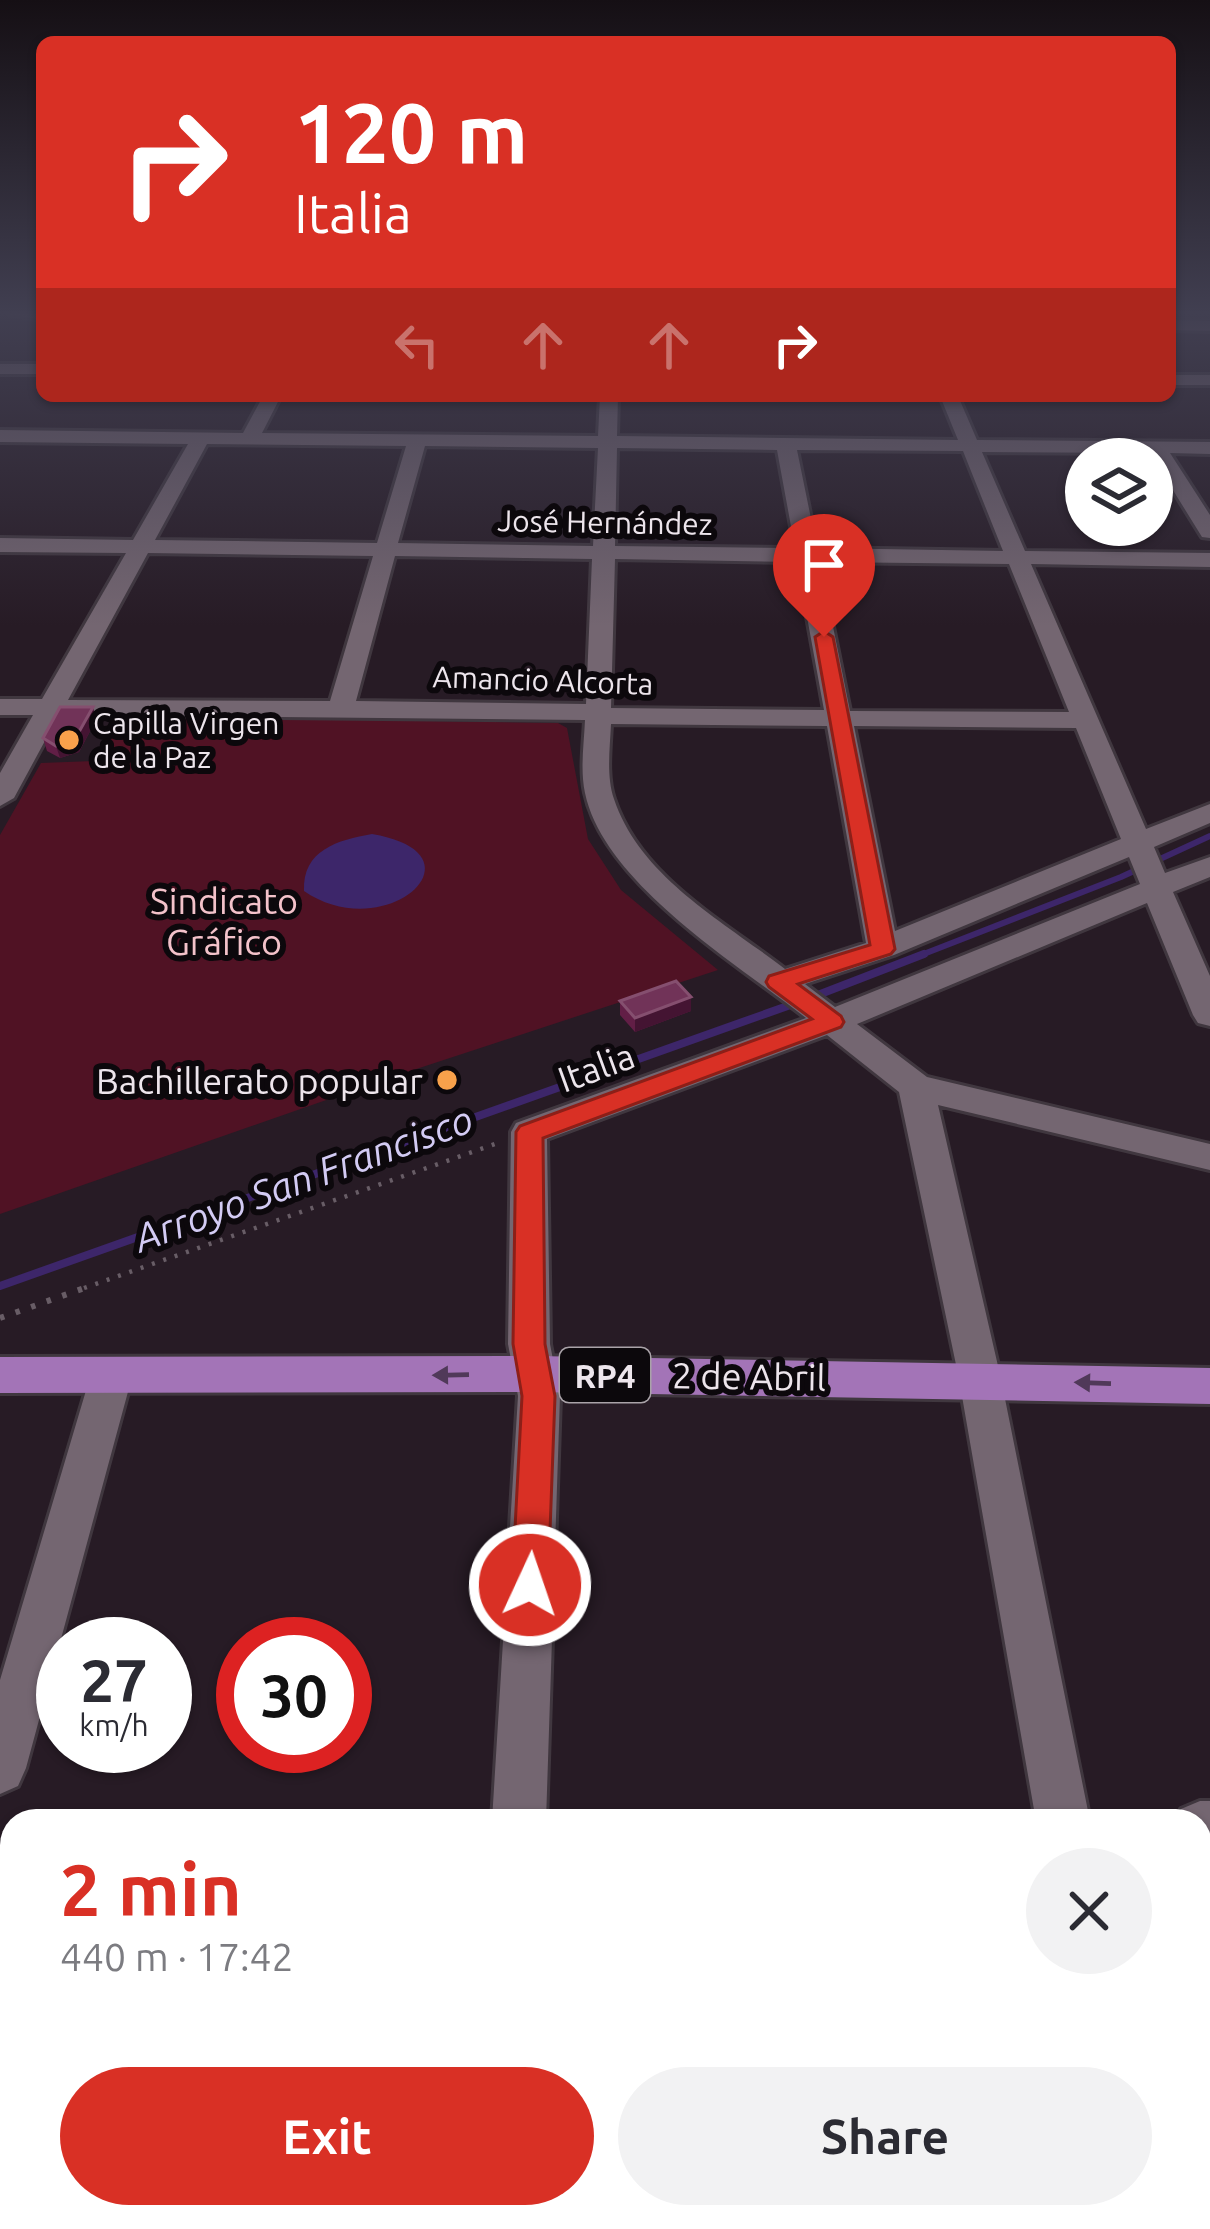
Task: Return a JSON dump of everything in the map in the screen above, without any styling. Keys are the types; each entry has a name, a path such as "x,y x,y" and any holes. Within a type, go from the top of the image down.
{"main road":[{"name":"2 de Abril","path":"0,1375 536,1374 1210,1386"}],"street":[{"path":"250,438 260,418"},
{"path":"609,418 601,552 600,799 625,852 692,916 916,1087 1210,1157"},
{"path":"958,418 1210,1015"},
{"path":"0,436 1065,446"},
{"path":"0,798 201,438"},
{"path":"341,707 417,440"},
{"path":"786,444 883,949"},
{"path":"1173,447 1210,448"},
{"path":"1173,474 1210,532"},
{"name":"José Hernández","path":"0,544 1210,560"},
{"name":"Amancio Alcorta","path":"0,707 341,707 1084,720"},
{"name":"Italia","path":"530,1132 806,1002 1147,868 1210,813"},
{"name":"Italia","path":"806,1002 883,949 1147,868 1210,866"},
{"path":"916,1087 980,1379 1061,1809"},
{"path":"520,1809 539,1396 529,1344 530,1132"},
{"path":"0,1768 111,1377"}],"path":[{"name":"Italia","path":"0,1318 530,1132"}],"green space":[{"name":"Sindicato Gráfico","path":"119,716 558,723 567,728 588,839 621,890 718,970 0,1214 0,835 41,763 94,761"}],"shaded area":[{"path":"372,834 406,844 423,859 424,876 413,891 392,903 365,909 335,905 304,891 309,866 324,849"}],"building":[{"path":"60,707 93,707 75,739 56,746 43,738"},
{"path":"676,981 691,997 635,1018 620,1001"}],"waterway":[{"name":"Arroyo San Francisco","path":"916,957 1121,877 1210,836"},
{"name":"Arroyo San Francisco","path":"810,998 924,954"},
{"name":"Arroyo San Francisco","path":"0,1286 796,1003"}],"place":[{"name":"Capilla Virgen de la Paz","path":"69,740"},
{"name":"Bachillerato popular","path":"447,1080"}],"route":[{"path":"530,1585 539,1396 529,1344 530,1132 832,1022 778,982 883,949 824,637"}]}
